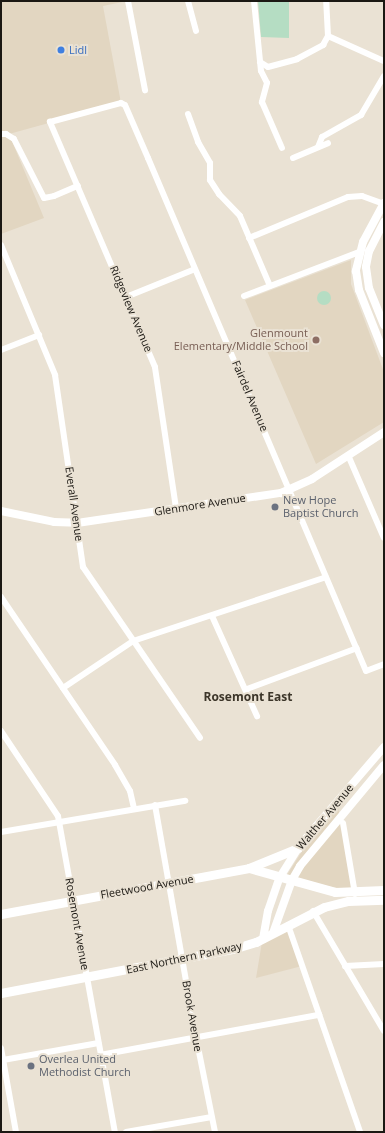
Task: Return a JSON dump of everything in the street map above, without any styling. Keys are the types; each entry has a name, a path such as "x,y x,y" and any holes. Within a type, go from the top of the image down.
{"main road":[{"path":"384,203 359,252 356,280 384,353"},
{"path":"384,222 369,251 366,267 369,288 384,325"},
{"name":"Glenmore Avenue","path":"1,511 54,522 76,523 290,490 384,432"},
{"name":"Walther Avenue","path":"263,938 268,911 280,877 298,848 384,747"},
{"name":"Walther Avenue","path":"273,933 292,880 316,844 384,765"},
{"path":"249,868 298,848"},
{"name":"Fleetwood Avenue","path":"1,914 249,868 292,880"},
{"path":"292,880 335,892 384,890"},
{"name":"East Northern Parkway","path":"1,993 182,960 236,948 263,938 313,911 356,901 384,900"}],"street":[{"path":"128,1 146,90"},
{"path":"188,1 196,31"},
{"path":"254,1 262,75 267,84 262,102 282,148"},
{"path":"260,62 268,67 309,55 323,45 328,36 326,1"},
{"path":"328,36 384,61"},
{"path":"318,147 319,140 327,133 361,114 384,76"},
{"name":"Fairdel Avenue","path":"50,122 121,103 125,105 366,671 384,664"},
{"path":"188,114 198,142 210,163 210,180 218,194 240,216 270,286"},
{"name":"Ridgeview Avenue","path":"50,122 155,367 176,508"},
{"path":"1,134 6,134 14,139 44,198 78,186"},
{"path":"293,158 328,143"},
{"path":"249,238 348,197 362,196 384,203"},
{"name":"Everall Avenue","path":"1,245 55,375 83,567 200,738"},
{"path":"244,296 359,252"},
{"path":"126,297 195,269"},
{"path":"1,350 39,335"},
{"path":"348,455 384,538"},
{"path":"63,688 133,641 170,627 212,616 326,577"},
{"path":"1,597 125,782 134,808"},
{"path":"212,616 247,689 257,716"},
{"path":"247,689 357,648"},
{"name":"Rosemont Avenue","path":"1,731 56,812 115,1132"},
{"path":"1,832 134,808 186,801"},
{"name":"Brook Avenue","path":"155,805 196,1037 215,1132"},
{"path":"343,823 356,901"},
{"path":"313,911 384,1031"},
{"path":"288,925 360,1132"},
{"path":"345,966 384,964"},
{"path":"100,1055 319,1015"},
{"path":"3,1060 98,1043"},
{"path":"1,1048 3,1073 16,1132"},
{"path":"126,1132 212,1117"}],"shaded area":[{"path":"1,1 127,1 103,6 121,103 9,134 44,218 1,234"},
{"name":"Glenmount Elementary/Middle School","path":"351,260 351,284 384,372 384,422 316,464 245,300"},
{"path":"338,806 354,891 285,878 306,845"},
{"path":"288,925 302,966 256,978 263,936"}],"green space":[{"path":"258,1 289,1 289,38 261,37"},
{"path":"324,291 329,293 331,298 329,303 324,305 319,303 317,298 319,293"}],"place":[{"name":"Lidl","path":"61,50"},
{"name":"Glenmount Elementary/Middle School","path":"316,340"},
{"name":"New Hope Baptist Church","path":"275,507"},
{"name":"Overlea United Methodist Church","path":"31,1066"}],"district":[{"name":"Rosemont East","path":"248,697"}]}
